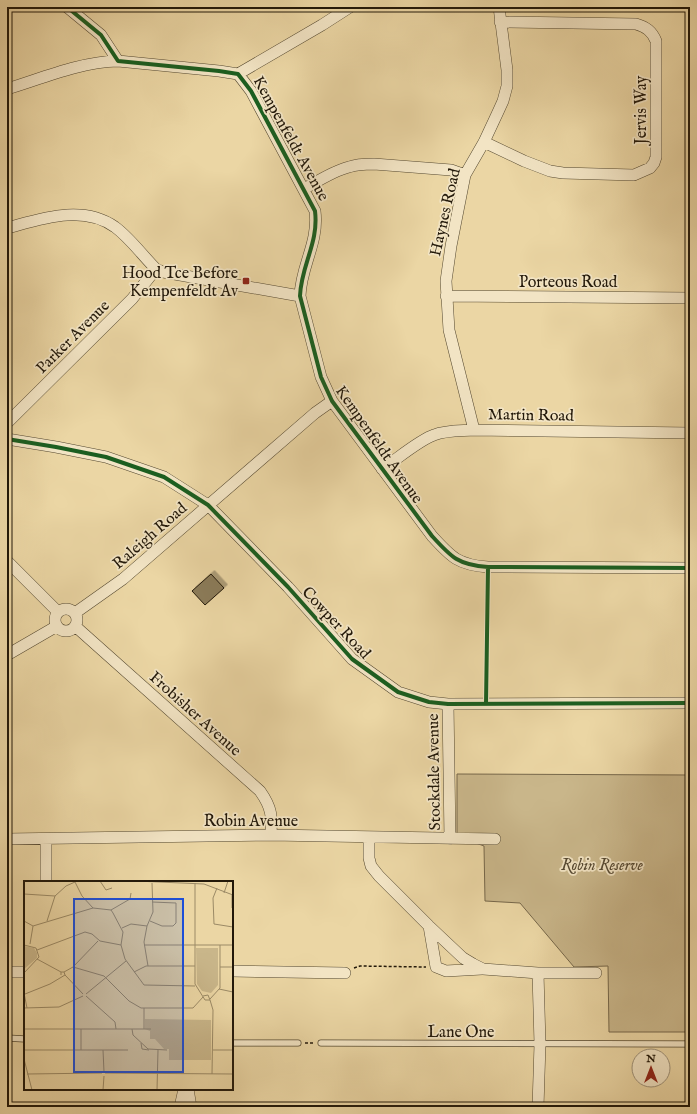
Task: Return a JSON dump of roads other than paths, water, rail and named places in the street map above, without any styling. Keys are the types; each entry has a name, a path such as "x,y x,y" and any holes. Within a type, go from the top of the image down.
{"street":[{"path":"67,7 102,35 118,61"},
{"path":"238,74 350,7"},
{"name":"Haynes Road","path":"474,430 449,330 446,296 447,268 465,174 484,142 503,101 506,86 506,70 499,7"},
{"name":"Jervis Way","path":"484,142 524,161 550,171 562,173 634,175 650,168 656,157 656,41 650,30 636,24 500,22"},
{"name":"Kempenfeldt Avenue","path":"7,89 87,64 101,62 118,61 238,74 251,91 315,211 316,228 314,240 300,285 300,296 321,378 332,400 432,536 449,554 465,564 474,566 690,568"},
{"path":"304,189 350,166 374,164 451,170 465,174"},
{"path":"7,228 51,217 71,215 94,217 106,221 115,227 156,269 169,273 300,296"},
{"name":"Parker Avenue","path":"7,423 132,298 156,269"},
{"name":"Porteous Road","path":"446,296 690,298"},
{"name":"Raleigh Road","path":"75,613 123,579 332,400"},
{"name":"Martin Road","path":"382,469 433,435 444,432 474,430 690,433"},
{"name":"Cowper Road","path":"7,439 106,457 164,477 208,505 288,587 352,659 398,692 429,702 448,704 690,703"},
{"path":"7,561 58,612"},
{"path":"67,608 75,613 77,619 75,626 66,630 63,630 57,626 55,619 58,612 67,608"},
{"path":"7,655 57,626"},
{"name":"Frobisher Avenue","path":"75,626 260,791 270,806 272,818 271,835"},
{"name":"Stockdale Avenue","path":"448,704 450,839"},
{"name":"Robin Avenue","path":"7,839 271,835 495,839"},
{"path":"369,837 369,858 372,866 379,876 463,958 483,969"},
{"path":"46,839 46,881"},
{"path":"429,926 436,967 446,971 483,969 538,973 596,973"},
{"path":"233,971 345,973"},
{"path":"7,972 24,972"},
{"path":"538,973 540,1044 538,1107"},
{"path":"180,1107 184,1090"},
{"path":"188,1090 191,1107"}],"lane":[{"path":"7,1038 24,1038"},
{"path":"233,1043 298,1043"},
{"name":"Lane One","path":"321,1043 690,1044"}],"place":[{"name":"Hood Tce Before Kempenfeldt Av","path":"246,281"}],"park label":[{"name":"Robin Reserve","path":"602,864"}]}
